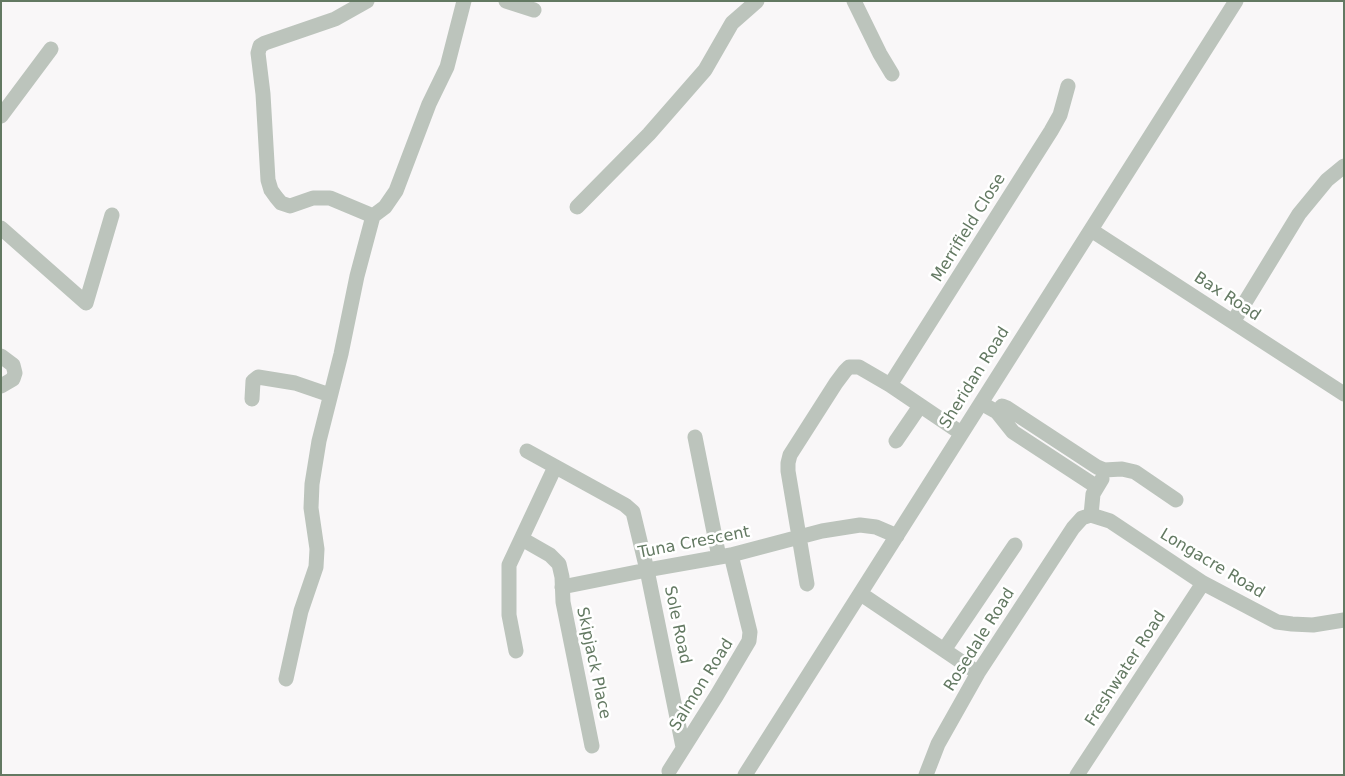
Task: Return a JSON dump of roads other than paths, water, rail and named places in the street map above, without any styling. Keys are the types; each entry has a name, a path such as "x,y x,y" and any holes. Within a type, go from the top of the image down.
{"street":[{"path":"366,1 334,20 265,43 260,46 258,53 263,94 267,173 271,190 276,198 281,203 290,206 313,198 330,198 373,216"},
{"path":"286,680 302,611 316,567 317,549 311,508 312,484 319,441 341,354 357,276 373,216 385,207 396,191 429,104 447,67 464,1"},
{"path":"506,1 534,10"},
{"path":"577,207 649,134 705,70 732,23 757,1"},
{"path":"854,1 892,74"},
{"name":"Sheridan Road","path":"745,775 1236,1"},
{"path":"1,116 51,49"},
{"name":"Merrifield Close","path":"890,385 1051,131 1064,104 1068,86"},
{"path":"1233,322 1299,214 1327,180 1344,166"},
{"path":"1,228 86,303 112,215"},
{"name":"Bax Road","path":"1091,230 1344,394"},
{"path":"1,356 13,366 15,373 13,379 1,386"},
{"path":"807,584 788,463 790,455 803,432 845,371 850,367 859,367 890,385 961,433"},
{"path":"252,399 253,381 258,377 295,383 330,395"},
{"path":"980,402 997,412 1013,432 1097,486"},
{"path":"896,441 920,406"},
{"path":"997,412 1002,406 1007,408 1098,467 1107,470 1122,469 1134,472 1176,500"},
{"name":"Salmon Road","path":"669,771 749,641 750,632 725,556 695,437"},
{"name":"Sole Road","path":"527,451 625,505 633,512 647,570 683,747"},
{"path":"516,651 509,614 509,565 555,467"},
{"path":"1091,515 1092,501 1097,486 1107,470"},
{"name":"Rosedale Road","path":"926,775 938,744 978,672 1073,528 1082,518 1091,515"},
{"name":"Longacre Road","path":"1091,515 1110,522 1203,583 1277,622 1313,625 1344,620"},
{"name":"Tuna Crescent","path":"562,587 725,556 822,531 860,525 876,526 897,536"},
{"path":"522,539 556,560 561,570 562,587"},
{"path":"944,650 1015,545"},
{"name":"Freshwater Road","path":"1078,775 1203,583"},
{"name":"Skipjack Place","path":"562,587 563,602 592,746"},
{"path":"861,594 978,672"}]}
